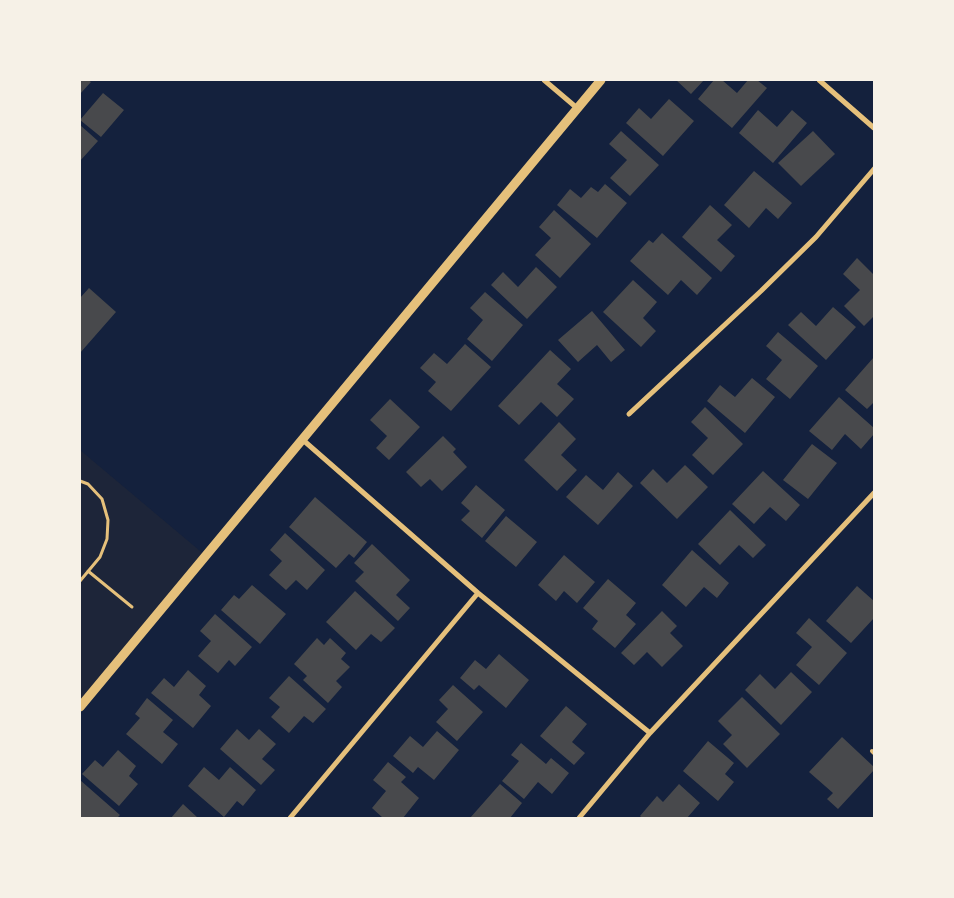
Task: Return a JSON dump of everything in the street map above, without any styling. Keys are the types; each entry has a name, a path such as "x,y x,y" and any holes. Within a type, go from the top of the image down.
{"street":[{"path":"544,80 577,108"},
{"path":"80,707 601,80"},
{"path":"819,80 874,128"},
{"path":"629,414 761,292 816,237 874,169"},
{"path":"302,440 478,593 650,733"},
{"path":"579,818 650,733 874,493"},
{"path":"290,818 478,593"}],"path":[{"path":"80,481 88,484 102,500 108,520 107,539 100,557 80,581"},
{"path":"88,571 132,607"}],"shaded area":[{"path":"80,450 206,556 80,707"}],"building":[{"path":"80,80 91,82 80,94"},
{"path":"676,80 704,80 691,94"},
{"path":"714,80 722,80 737,93 748,80 757,80 767,88 732,128 698,99"},
{"path":"103,93 124,110 101,137 80,120"},
{"path":"669,99 694,121 663,156 626,123 639,108 651,119"},
{"path":"758,110 777,127 792,110 807,123 773,163 739,133"},
{"path":"80,125 98,141 80,161"},
{"path":"621,131 659,165 630,196 610,178 627,160 609,144"},
{"path":"813,131 835,154 801,186 778,163"},
{"path":"754,171 792,203 778,219 766,208 749,228 724,205"},
{"path":"605,184 627,203 597,238 557,205 570,189 581,198 591,187 598,192"},
{"path":"710,205 732,225 717,240 735,256 721,272 682,237"},
{"path":"554,210 591,244 560,278 535,255 551,238 539,227"},
{"path":"662,233 712,278 697,295 681,280 668,295 630,261 649,240 653,243"},
{"path":"857,258 874,275 874,316 864,326 844,306 860,290 843,274"},
{"path":"536,267 557,287 527,319 491,285 503,272 518,287"},
{"path":"633,280 657,302 643,318 656,331 641,347 603,312"},
{"path":"89,288 116,312 80,353 80,298"},
{"path":"485,292 523,325 492,361 467,339 483,320 470,308"},
{"path":"833,307 856,327 826,360 788,325 801,312 816,326"},
{"path":"592,311 625,350 611,362 597,345 578,362 558,340"},
{"path":"778,332 818,366 790,399 766,379 782,360 766,346"},
{"path":"465,344 491,367 451,411 428,391 436,382 420,368 434,353 447,364"},
{"path":"550,350 571,369 557,384 574,399 557,417 541,402 519,425 498,406"},
{"path":"874,357 874,402 867,409 845,390"},
{"path":"752,378 775,397 745,433 707,401 720,385 735,397"},
{"path":"839,397 874,428 874,434 861,449 845,434 832,450 809,431"},
{"path":"390,399 420,427 389,460 376,448 387,436 370,420"},
{"path":"705,407 743,444 713,475 692,455 708,438 691,422"},
{"path":"559,422 576,439 561,455 577,470 557,491 524,460"},
{"path":"443,436 456,449 453,452 467,467 442,491 430,479 421,487 406,472"},
{"path":"812,444 837,463 808,499 783,480"},
{"path":"685,465 708,487 677,519 640,483 653,469 667,483"},
{"path":"763,471 800,505 786,521 770,507 754,524 732,504"},
{"path":"618,472 633,486 598,525 566,497 586,475 603,490"},
{"path":"476,485 505,510 482,538 461,520 470,511 461,503"},
{"path":"315,497 367,542 354,558 349,554 336,568 289,527"},
{"path":"730,510 766,545 753,558 739,545 720,565 698,544"},
{"path":"506,516 537,542 516,567 485,541"},
{"path":"285,533 325,570 307,590 296,580 286,590 269,575 282,561 270,550"},
{"path":"372,544 410,580 396,595 410,608 398,621 355,581 364,572 354,563"},
{"path":"692,550 729,583 717,598 704,587 686,607 662,585"},
{"path":"564,555 595,582 577,603 564,591 556,601 538,585"},
{"path":"608,579 636,603 626,615 636,624 615,648 592,629 598,621 583,608"},
{"path":"252,585 286,614 260,644 221,610 234,595 239,599"},
{"path":"857,586 874,601 874,618 851,643 826,621"},
{"path":"355,591 395,628 381,642 371,634 356,650 326,622"},
{"path":"662,611 677,626 670,633 683,646 662,667 647,652 634,665 621,653"},
{"path":"215,614 252,647 235,666 229,660 218,673 198,656 211,641 200,631"},
{"path":"809,618 847,653 819,685 796,665 812,647 796,633"},
{"path":"317,638 324,645 330,638 346,653 341,659 350,667 336,681 342,687 328,703 303,680 307,676 294,664"},
{"path":"499,654 529,680 506,708 479,685 474,690 460,678 475,660 486,669"},
{"path":"188,670 206,686 199,695 211,706 193,728 151,693 164,678 174,687"},
{"path":"791,672 812,692 781,725 745,690 760,674 775,689"},
{"path":"289,676 326,709 313,723 304,716 289,733 271,717 280,707 269,698"},
{"path":"453,685 483,712 457,741 436,722 448,709 439,700"},
{"path":"742,697 780,734 747,768 723,744 732,735 718,721"},
{"path":"147,698 173,720 163,732 178,744 162,764 126,734 140,718 135,714"},
{"path":"566,706 587,724 572,742 585,753 574,765 540,736"},
{"path":"237,729 249,740 259,729 276,744 262,759 275,770 261,785 220,749"},
{"path":"437,731 459,750 434,780 418,767 413,773 393,756 410,736 423,747"},
{"path":"842,737 874,767 874,770 838,809 827,799 833,793 809,772"},
{"path":"708,741 734,763 725,774 734,782 718,801 683,771"},
{"path":"521,743 546,764 551,758 569,773 552,794 538,782 524,799 502,781 519,761 511,755"},
{"path":"118,750 136,766 129,776 138,784 119,806 82,774 95,760 103,767"},
{"path":"388,762 406,777 401,782 419,798 403,818 383,818 372,808 386,791 373,780"},
{"path":"204,767 219,780 230,767 256,790 243,806 237,801 224,817 188,786"},
{"path":"80,780 120,815 117,818 80,818"},
{"path":"500,784 522,803 510,818 470,818"},
{"path":"679,784 700,803 687,818 642,818 640,816 657,796 663,802"},
{"path":"183,804 198,818 171,818"}]}
